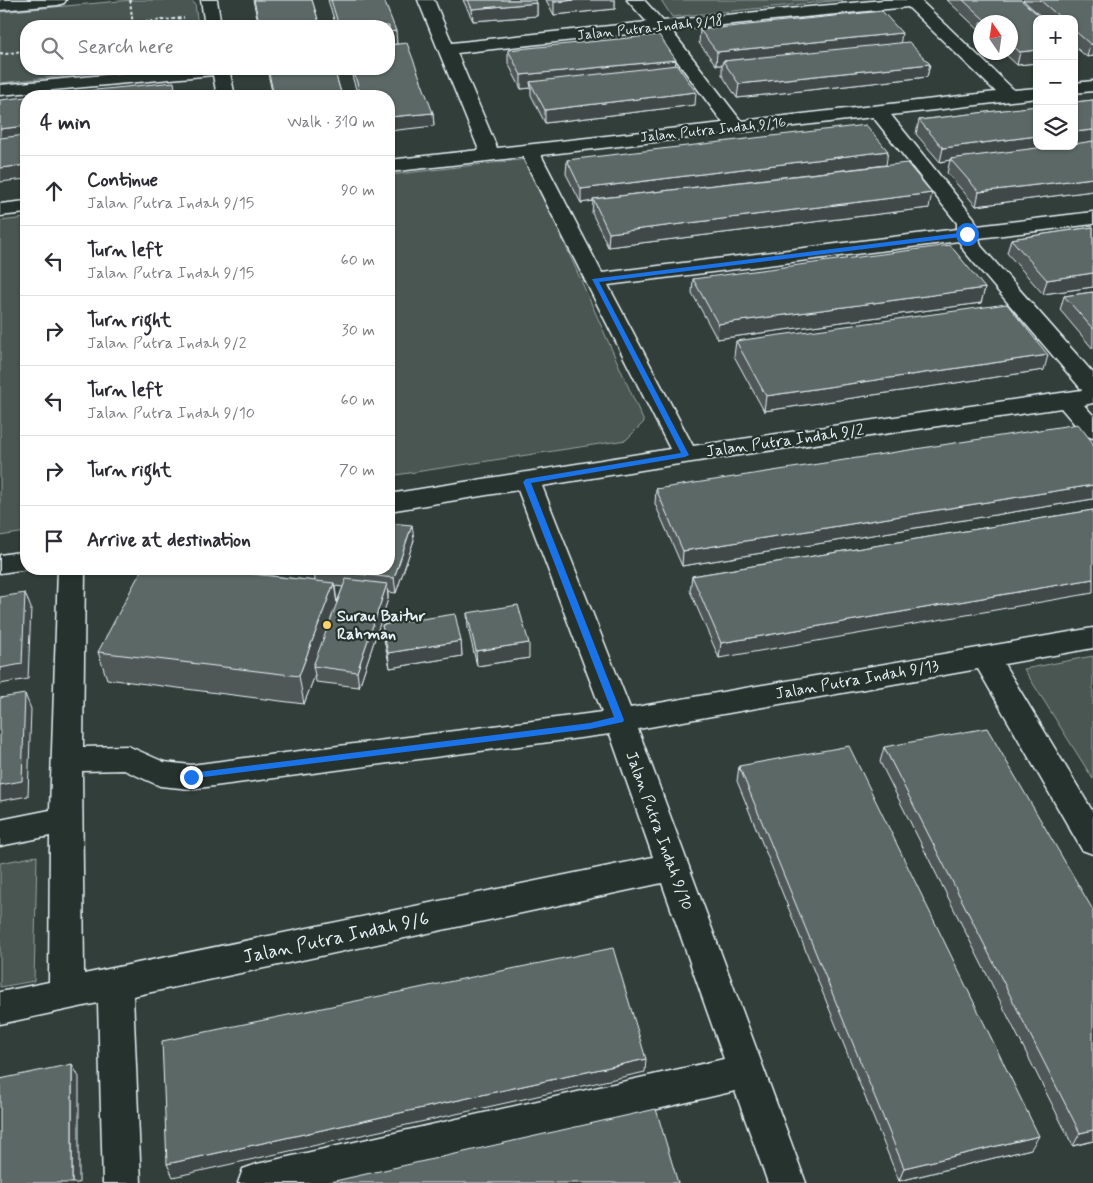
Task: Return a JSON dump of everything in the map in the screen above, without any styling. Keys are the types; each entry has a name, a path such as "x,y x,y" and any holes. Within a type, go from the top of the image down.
{"street":[{"path":"0,5 58,0"},
{"path":"209,0 212,20"},
{"path":"426,0 448,49 490,155"},
{"path":"636,0 659,26 736,127"},
{"path":"911,1 1010,96"},
{"name":"Jalan Putra Indah 9/18","path":"448,49 911,1"},
{"path":"0,90 157,75"},
{"path":"221,75 225,90"},
{"path":"1078,88 1093,86"},
{"name":"Jalan Putra Indah 9/16","path":"395,165 1033,93"},
{"path":"878,111 967,222 967,234 971,247 1093,388"},
{"path":"529,150 685,455"},
{"path":"0,210 20,208"},
{"path":"595,280 1093,218"},
{"name":"Jalan Putra Indah 9/2","path":"395,502 685,455 1093,396"},
{"path":"1067,400 1093,430"},
{"name":"Jalan Putra Indah 9/10","path":"526,482 620,720 671,867 788,1183"},
{"path":"0,564 20,561"},
{"path":"67,994 66,820 71,575"},
{"name":"Jalan Putra Indah 9/13","path":"67,759 128,758 160,774 191,777 571,729 1093,638"},
{"path":"986,658 1093,841"},
{"path":"0,833 66,820"},
{"name":"Jalan Putra Indah 9/6","path":"0,1008 671,867"},
{"path":"115,984 122,1183"},
{"path":"257,1183 747,1071"}],"path":[{"path":"130,0 132,20"},
{"path":"160,20 188,18"},
{"path":"0,53 6,54 20,51"}],"shaded area":[{"path":"131,0 191,0 195,4 197,20 20,20 20,75 74,75 0,83 0,12"},
{"path":"661,0 843,0 672,17"},
{"path":"527,159 644,422 626,440 395,475 395,174"},
{"path":"20,219 20,533 0,536 0,221"},
{"path":"1093,656 1093,779 1024,669"},
{"path":"37,856 34,981 0,987 0,863"}],"building":[{"path":"254,0 312,0 318,20 259,20"},
{"path":"331,0 384,0 392,20 337,20"},
{"path":"468,0 535,0 537,3 472,9"},
{"path":"553,0 576,0 554,2"},
{"path":"963,0 1021,0 1038,15 1033,15 1033,50 1020,52 1018,50 1018,15 979,15"},
{"path":"1040,0 1093,0 1093,44 1090,44 1078,34 1078,15 1057,15"},
{"path":"882,11 902,33 717,52 700,30"},
{"path":"659,35 676,60 521,75 508,50"},
{"path":"909,42 930,64 739,84 723,61"},
{"path":"407,43 433,113 395,116 395,90 359,90 355,75 395,75 395,44"},
{"path":"677,65 696,92 545,110 530,82"},
{"path":"269,75 336,75 340,90 273,90"},
{"path":"174,82 175,90 96,90"},
{"path":"20,98 20,127 0,129 0,100"},
{"path":"1093,100 1093,130 1078,132 1078,102"},
{"path":"1033,106 1033,137 943,148 919,120"},
{"path":"866,125 888,151 581,189 567,160"},
{"path":"20,136 20,166 0,168 0,138"},
{"path":"1093,141 1093,178 979,192 950,159 1033,149 1078,150 1078,143"},
{"path":"907,163 932,193 609,233 593,199"},
{"path":"1093,227 1093,273 1047,280 1011,239"},
{"path":"950,245 985,288 718,324 693,279"},
{"path":"1093,292 1093,329 1064,296"},
{"path":"1007,304 1048,355 766,396 736,341"},
{"path":"1078,424 1093,443 1093,485 683,551 656,489"},
{"path":"1093,510 1093,579 721,643 692,576"},
{"path":"395,524 412,525 394,578 367,575 395,575"},
{"path":"139,575 262,575 334,583 299,676 98,652"},
{"path":"346,579 387,584 357,672 313,666"},
{"path":"25,593 22,664 0,668 0,597"},
{"path":"518,605 529,643 476,651 467,613"},
{"path":"455,614 461,641 388,653 382,625"},
{"path":"25,694 22,781 0,785 0,698"},
{"path":"987,728 1093,910 1093,1130 1080,1133 884,747"},
{"path":"849,746 1039,1136 904,1168 739,766"},
{"path":"613,948 646,1059 167,1164 162,1041"},
{"path":"72,1064 72,1183 0,1183 0,1079"},
{"path":"656,1109 678,1183 326,1183"}],"place":[{"name":"Surau Baitur Rahman","path":"327,625"}],"route":[{"path":"191,777 350,758 590,726 620,720 526,482 685,455 595,280 967,234"}]}
